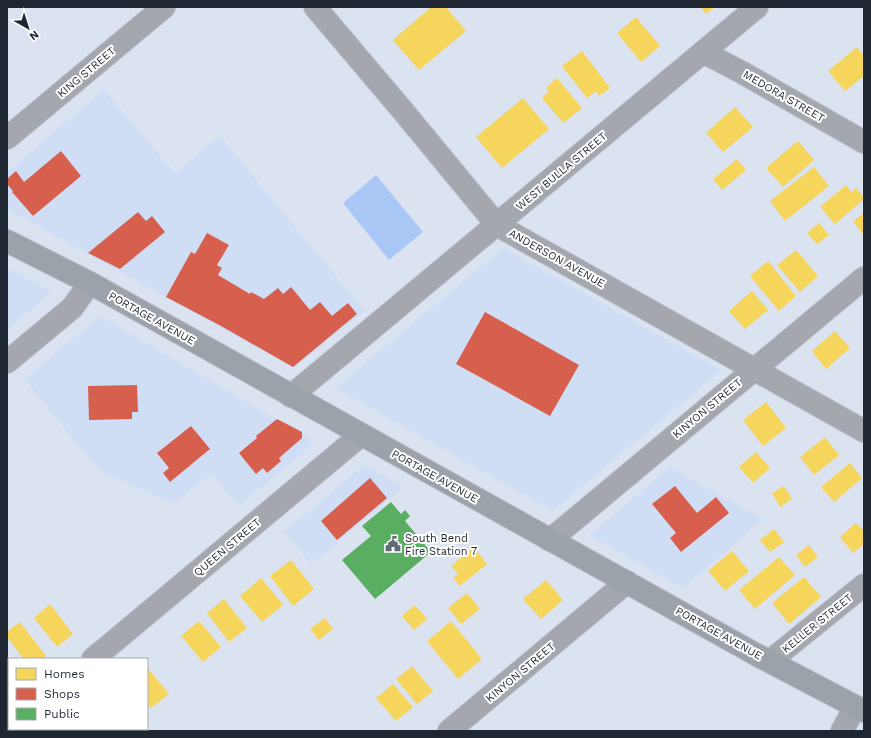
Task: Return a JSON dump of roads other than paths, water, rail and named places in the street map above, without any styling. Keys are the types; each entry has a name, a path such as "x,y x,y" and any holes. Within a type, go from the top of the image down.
{"main road":[{"name":"PORTAGE AVENUE","path":"7,241 90,283 550,540 860,709"}],"street":[{"name":"KING STREET","path":"7,138 164,7"},
{"name":"ANDERSON AVENUE","path":"315,7 497,225 864,431"},
{"name":"WEST BULLA STREET","path":"292,396 757,7"},
{"name":"MEDORA STREET","path":"703,52 864,142"},
{"name":"KINYON STREET","path":"550,540 864,278"},
{"path":"7,362 72,308 90,283"},
{"name":"QUEEN STREET","path":"94,658 361,435"},
{"name":"KINYON STREET","path":"449,731 627,582"},
{"name":"KELLER STREET","path":"770,661 864,585"},
{"path":"842,731 860,709"}],"place":[{"name":"South Bend Fire Station 7","path":"393,544"}]}
